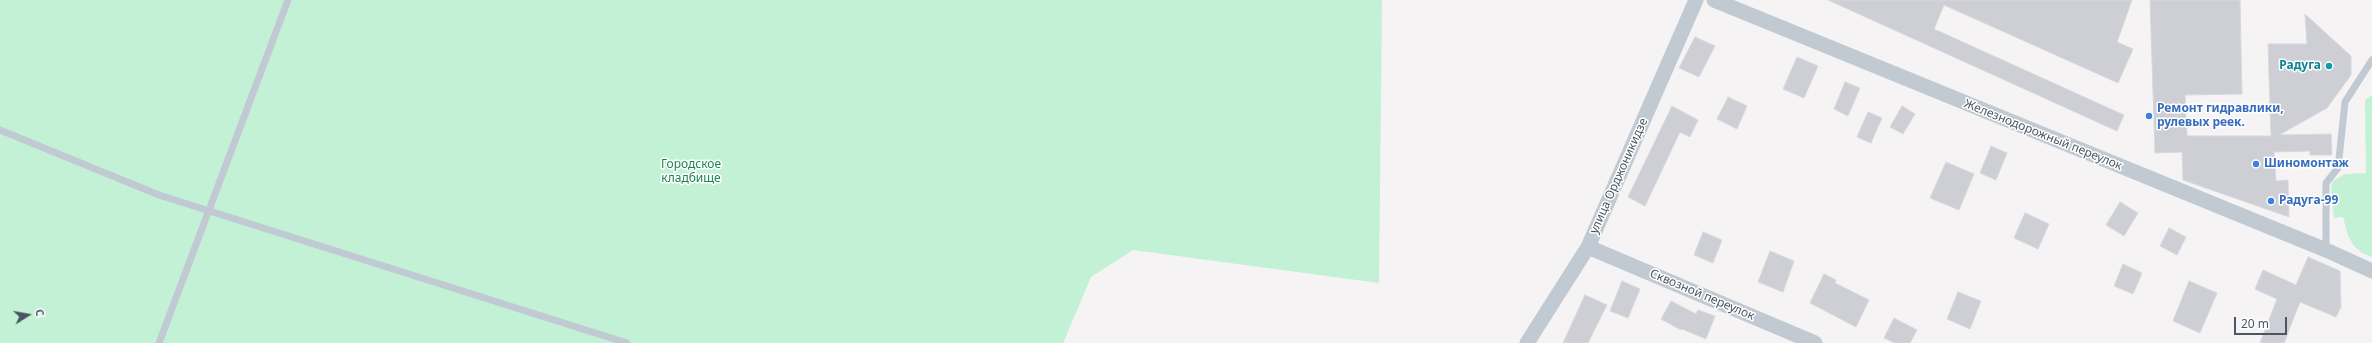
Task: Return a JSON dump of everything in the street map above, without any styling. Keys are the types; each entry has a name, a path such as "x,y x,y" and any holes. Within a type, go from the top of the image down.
{"street":[{"name":"улица Орджоникидзе","path":"1527,343 1588,247 1696,0"},
{"name":"Железнодорожный переулок","path":"1714,0 2326,250 2372,271"},
{"name":"Сквозной переулок","path":"1588,247 1816,343"}],"lane":[{"path":"159,343 288,0"},
{"path":"2326,250 2326,182 2338,168 2345,102 2372,60"},
{"path":"0,130 159,195 627,343"}],"green space":[{"name":"Городское кладбище","path":"0,0 1382,0 1379,283 1133,250 1091,277 1063,343 0,343"},
{"path":"2372,95 2372,257 2362,253 2354,246 2348,236 2343,217 2334,218 2331,187 2333,181 2345,174 2366,173 2365,100"}],"building":[{"path":"1828,0 2132,0 2117,42 2133,49 2118,83 1944,5 1934,29 2124,115 2117,131"},
{"path":"2150,0 2240,0 2242,94 2185,95 2187,136 2271,136 2268,44 2307,44 2305,14 2351,56 2351,75 2327,108 2279,135 2331,134 2332,155 2310,155 2310,151 2274,152 2276,181 2288,180 2289,217 2183,180 2182,152 2155,153"},
{"path":"1695,37 1715,46 1699,77 1679,68"},
{"path":"1797,57 1818,66 1804,98 1783,89"},
{"path":"1845,82 1860,88 1848,116 1834,109"},
{"path":"1728,97 1747,106 1737,129 1717,119"},
{"path":"1672,106 1698,120 1690,137 1680,132 1645,206 1628,197"},
{"path":"1902,106 1915,114 1903,134 1890,127"},
{"path":"1868,112 1882,118 1871,143 1857,137"},
{"path":"1991,146 2007,153 1996,180 1980,173"},
{"path":"1946,162 1974,174 1959,210 1930,198"},
{"path":"2120,202 2138,213 2124,236 2106,225"},
{"path":"2025,213 2049,224 2038,249 2014,238"},
{"path":"2169,228 2186,237 2177,255 2160,246"},
{"path":"1703,232 1722,240 1713,263 1694,255"},
{"path":"1770,251 1794,261 1783,292 1758,282"},
{"path":"2308,257 2340,271 2341,307 2336,317 2300,302 2284,343 2260,343 2277,299 2255,289 2263,270 2296,285"},
{"path":"2123,264 2142,273 2133,294 2114,286"},
{"path":"1824,274 1836,280 1835,283 1869,300 1856,327 1810,303"},
{"path":"1622,281 1640,289 1628,318 1610,311"},
{"path":"2189,281 2217,293 2200,333 2173,321"},
{"path":"1958,292 1981,301 1970,329 1947,319"},
{"path":"1585,295 1607,305 1588,343 1563,343"},
{"path":"1671,301 1696,314 1698,310 1715,316 1706,339 1682,329 1681,330 1661,319"},
{"path":"1894,318 1917,330 1910,343 1895,343 1884,338"}],"place":[{"name":"Радуга","path":"2329,66"},
{"name":"Ремонт гидравлики, рулевых реек.","path":"2149,116"},
{"name":"Шиномонтаж","path":"2256,164"},
{"name":"Радуга-99","path":"2271,201"}]}
